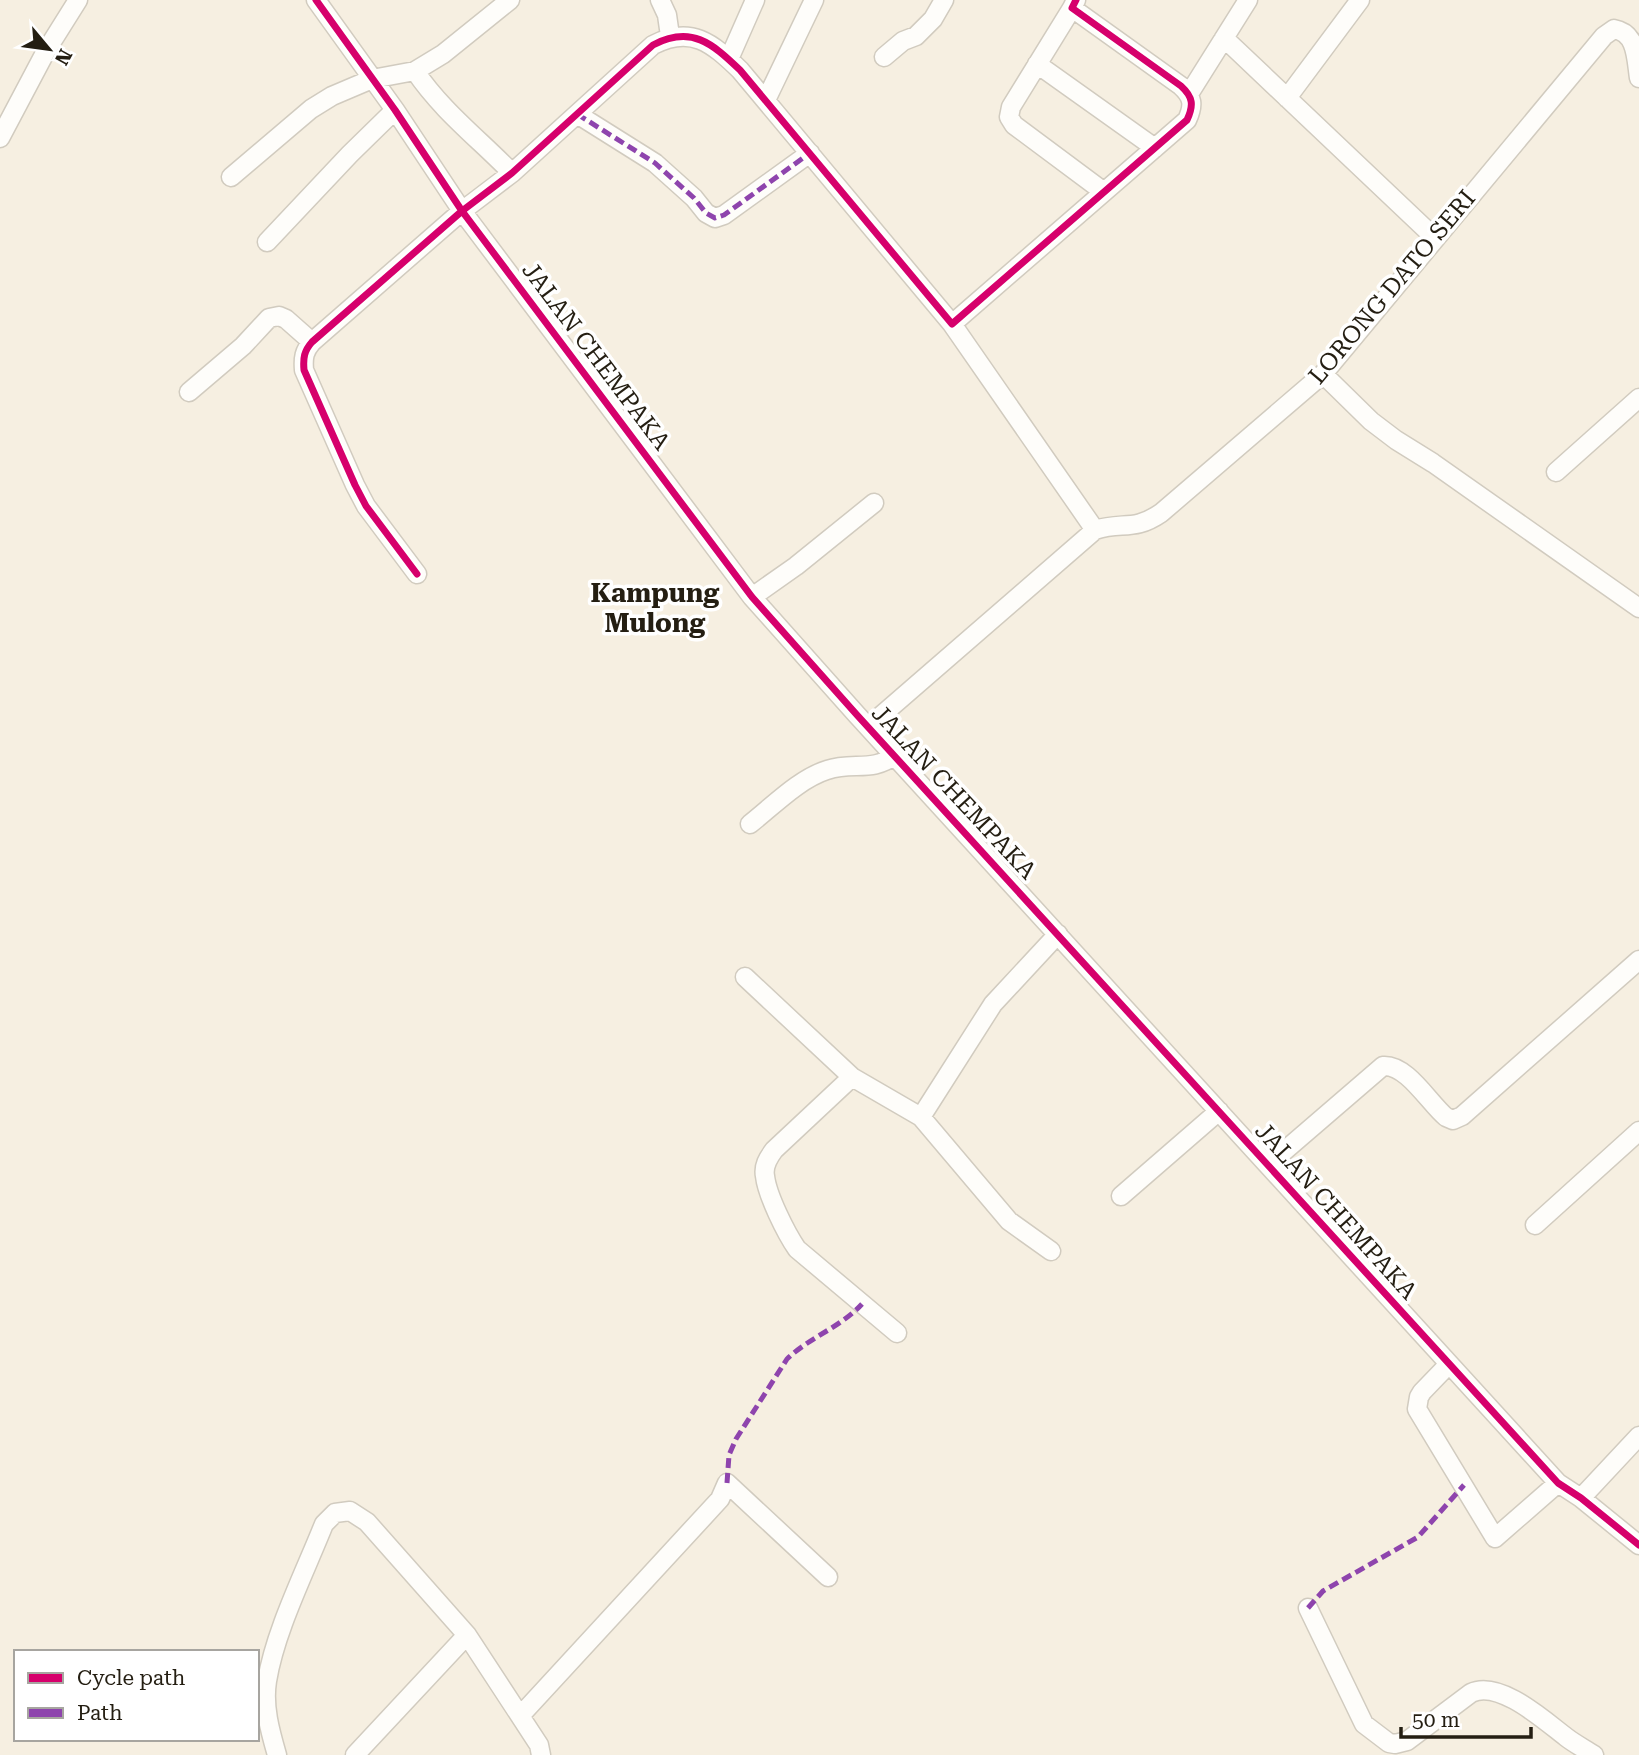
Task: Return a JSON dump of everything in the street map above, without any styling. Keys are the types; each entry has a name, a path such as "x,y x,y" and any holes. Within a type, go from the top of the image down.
{"street":[{"path":"0,138 46,51 78,0"},
{"name":"JALAN CHEMPAKA","path":"316,0 395,110 462,211 752,597 1558,1483 1639,1545"},
{"path":"231,177 311,109 332,96 372,79 415,71 443,54 510,0"},
{"path":"660,0 667,15 670,36"},
{"path":"729,59 755,0"},
{"path":"766,100 814,0"},
{"path":"884,57 903,41 916,36 933,19 944,0"},
{"path":"1189,94 1248,0"},
{"path":"1287,98 1360,0"},
{"path":"952,324 1187,120 1193,108 1189,94 1074,4 1011,107 1011,121 1104,192"},
{"name":"LORONG DATO SERI","path":"1095,530 1114,525 1138,526 1161,513 1324,374 1604,36 1614,30 1624,31 1633,40 1639,78"},
{"path":"417,574 366,506 355,485 304,370 305,350 462,211 512,173 653,46 670,36 689,36 715,46 729,59 952,324 1095,530 868,727"},
{"path":"1224,38 1435,238"},
{"path":"1037,64 1155,148"},
{"path":"415,71 430,94 512,173"},
{"path":"267,242 395,110"},
{"path":"577,114 655,163 694,198 706,213 715,218 724,215 810,153"},
{"path":"189,392 243,346 269,318 279,316 312,342"},
{"path":"1324,374 1370,421 1639,608"},
{"path":"1556,472 1639,398"},
{"path":"752,597 796,566 874,503"},
{"path":"750,824 812,776 849,765 884,764 895,755"},
{"path":"921,1117 993,1004 1058,934"},
{"path":"1269,1165 1383,1066 1391,1066 1400,1071 1446,1117 1453,1120 1462,1116 1639,960"},
{"path":"745,977 852,1077 921,1117 1009,1221 1051,1251"},
{"path":"852,1077 774,1150 766,1161 764,1175 788,1236 797,1249 897,1333"},
{"path":"1121,1196 1219,1111"},
{"path":"1535,1224 1639,1132"},
{"path":"1449,1363 1422,1392 1418,1409 1495,1538 1558,1483"},
{"path":"1581,1498 1639,1436"},
{"path":"520,1716 720,1499 727,1483 828,1577"},
{"path":"277,1755 267,1722 267,1682 278,1639 324,1524 335,1513 350,1511 367,1522 467,1635 539,1745 541,1755"},
{"path":"1308,1608 1364,1724 1389,1743 1407,1741 1471,1693 1484,1689 1525,1704 1594,1755"},
{"path":"355,1755 467,1635"}],"marked path":[{"path":"577,114 655,163 694,198 706,213 715,218 724,215 810,153"},
{"path":"727,1483 729,1455 736,1439 787,1359 862,1304"},
{"path":"1308,1608 1323,1591 1418,1537 1464,1485"}],"cycle path":[{"path":"316,0 395,110 462,211 752,597 1558,1483 1639,1545"},
{"path":"417,574 366,506 355,485 304,370 304,358 312,342 462,211 512,173 653,45 666,39 690,37 710,45 740,70 952,324 1187,120 1189,115 1191,102 1185,90 1072,8 1076,0"}],"district":[{"name":"Kampung Mulong","path":"655,608"}]}
